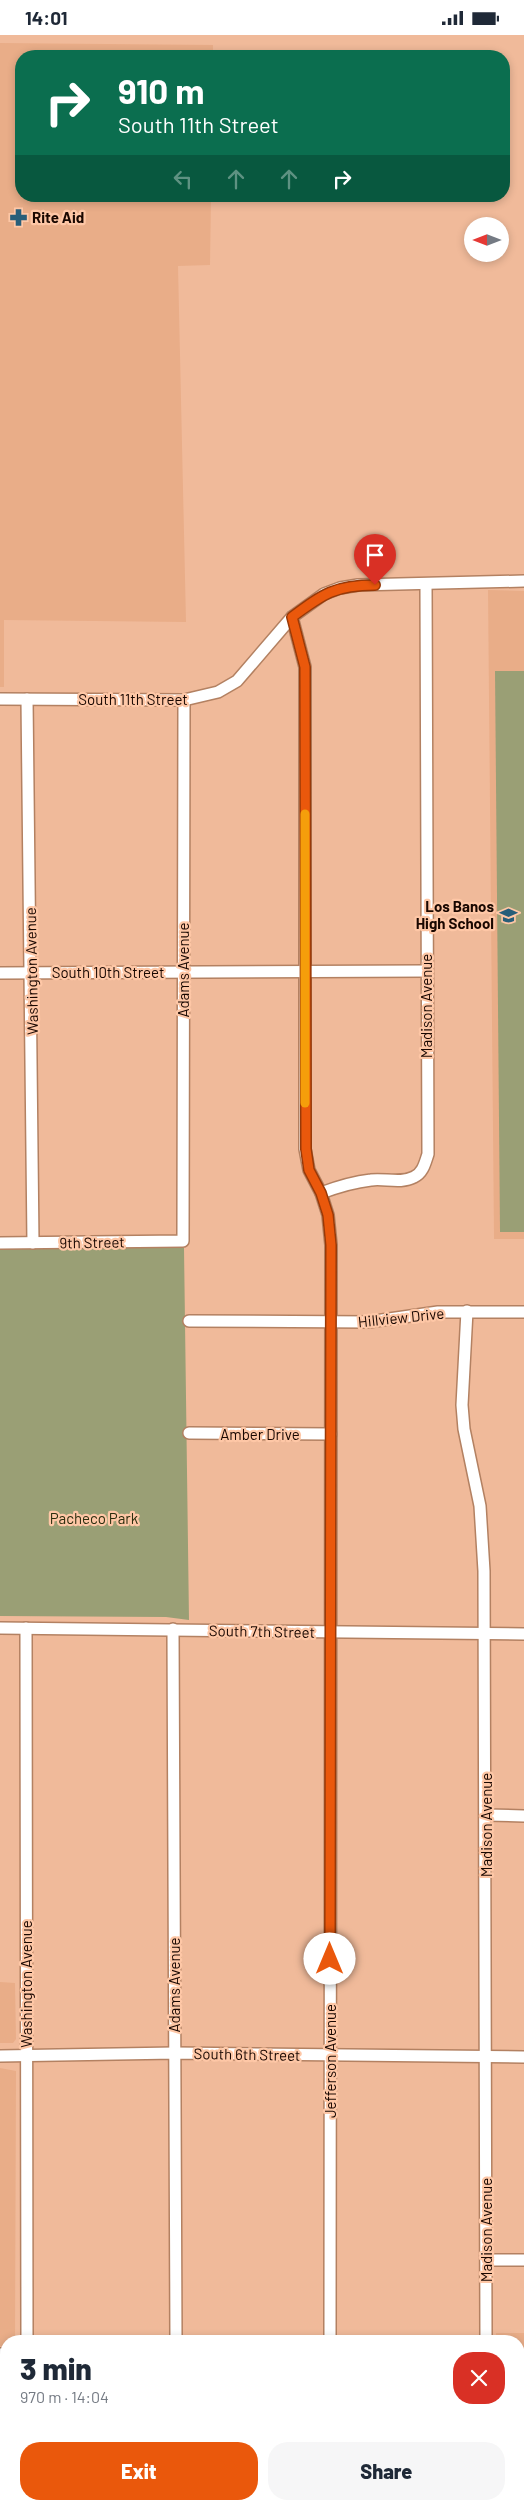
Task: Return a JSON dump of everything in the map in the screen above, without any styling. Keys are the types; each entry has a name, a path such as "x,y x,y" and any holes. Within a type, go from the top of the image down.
{"street":[{"name":"South 11th Street","path":"0,699 184,700 218,692 237,681 292,617 324,594 340,588 358,585 524,581"},
{"name":"Madison Avenue","path":"321,1193 346,1184 373,1179 399,1180 414,1177 423,1170 428,1155 426,584"},
{"name":"Jefferson Avenue","path":"292,617 305,667 304,972 306,1149 309,1170 321,1193 328,1215 331,1245 330,2335"},
{"name":"Washington Avenue","path":"27,699 33,1243"},
{"name":"Adams Avenue","path":"183,1241 184,700"},
{"name":"South 10th Street","path":"0,973 426,971"},
{"name":"9th Street","path":"0,1243 183,1241"},
{"name":"Madison Avenue","path":"467,1311 462,1405 464,1429 480,1505 484,1544 487,1815 486,2335"},
{"name":"Hillview Drive","path":"189,1321 331,1323 368,1322 419,1313 467,1311 524,1312"},
{"name":"Amber Drive","path":"189,1433 331,1434"},
{"name":"South 7th Street","path":"0,1628 524,1634"},
{"name":"Washington Avenue","path":"26,1628 27,2335"},
{"name":"Adams Avenue","path":"173,1629 176,2335"},
{"path":"487,1815 524,1816"},
{"name":"South 6th Street","path":"0,2056 175,2053 524,2057"},
{"path":"486,2260 524,2260"}],"shaded area":[{"path":"0,43 213,45 213,50 15,50 15,202 211,202 210,265 178,266 186,622 4,620 4,687 0,687"},
{"name":"Los Banos High School","path":"488,590 524,591 524,1239 494,1239"},
{"path":"0,1982 15,1983 16,2039 13,2043 0,2043"},
{"path":"0,2068 16,2071 15,2335 0,2335"},
{"path":"496,2333 524,2333 524,2335 496,2335"}],"green space":[{"name":"Los Banos High School","path":"495,671 524,671 524,1232 500,1232"},
{"name":"Pacheco Park","path":"0,1248 184,1248 189,1620 166,1617 0,1616"}],"slow traffic":[{"path":"305,814 305,1103"}],"place":[{"name":"Rite Aid","path":"18,217"},
{"name":"Los Banos High School","path":"508,915"}],"route":[{"path":"330,1959 331,1245 328,1215 321,1193 309,1170 306,1149 304,972 305,667 292,617 324,594 340,588 375,585"}]}
